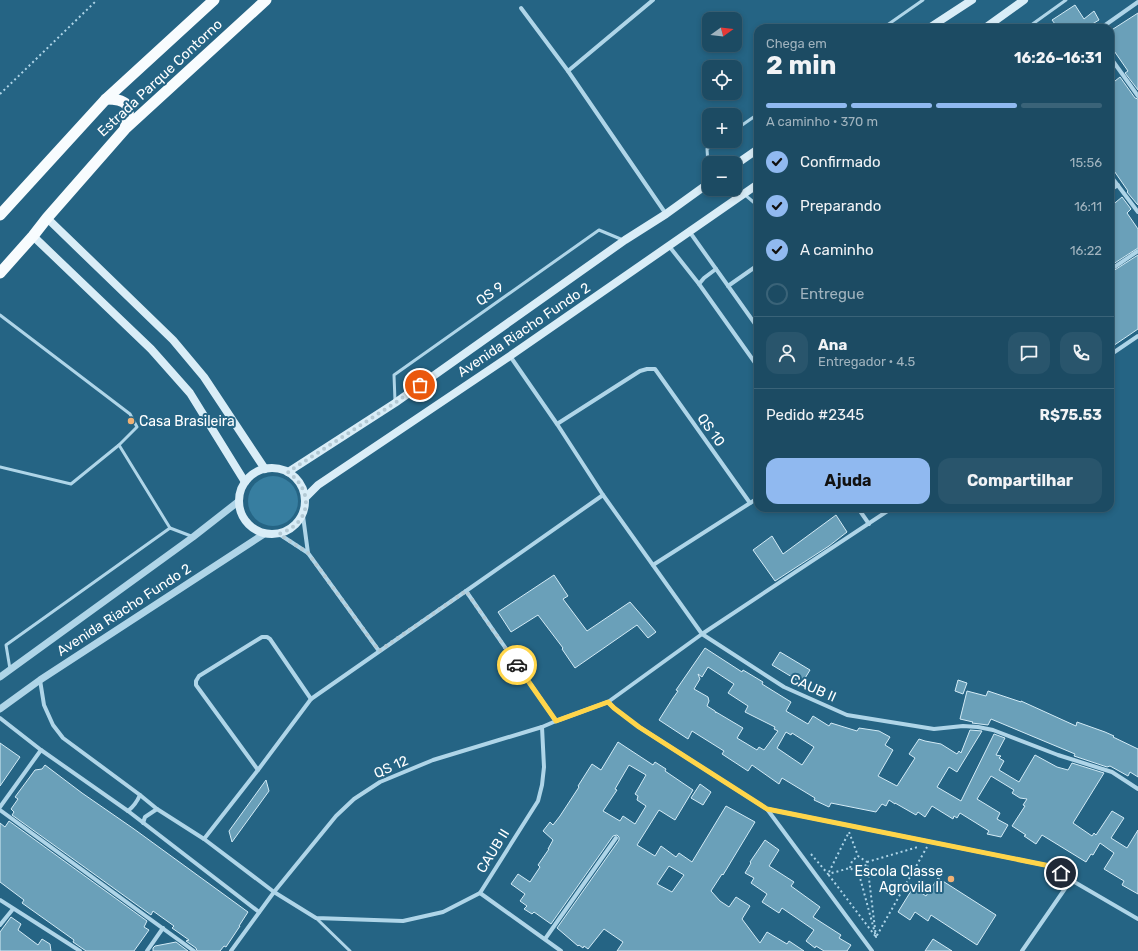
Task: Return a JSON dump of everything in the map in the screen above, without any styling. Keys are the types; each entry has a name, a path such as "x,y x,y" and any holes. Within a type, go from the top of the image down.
{"highway":[{"name":"Estrada Parque Contorno","path":"0,215 106,100 214,0"},
{"name":"Estrada Parque Contorno","path":"0,273 125,129 266,0"},
{"path":"106,100 117,99 126,103 129,112 125,129"}],"main road":[{"path":"935,24 972,0"},
{"path":"991,24 1024,0"},
{"path":"742,160 754,152"},
{"name":"Avenida Riacho Fundo 2","path":"288,472 395,403 625,240 666,214 702,187"},
{"name":"Avenida Riacho Fundo 2","path":"306,497 318,485 510,356 754,187"},
{"path":"47,218 173,340 204,377 264,468"},
{"path":"33,236 151,349 190,393 245,482"},
{"path":"264,468 280,469 288,472 296,478 306,497 306,507 303,516 297,524 288,531 271,535 264,534 254,529 246,522 241,512 239,501 241,491 245,482 250,476 264,468"}],"street":[{"path":"568,71 653,0"},
{"path":"1108,24 1138,2"},
{"path":"521,8 568,71 666,214"},
{"path":"1114,63 1138,96"},
{"path":"1114,180 1138,212"},
{"path":"1114,188 1118,185"},
{"path":"689,231 754,322"},
{"path":"669,245 699,284 754,361"},
{"path":"1114,267 1138,251"},
{"path":"728,286 754,268"},
{"path":"699,284 716,269"},
{"path":"1114,352 1138,336"},
{"path":"510,356 557,424 603,496 702,634 869,524 884,512"},
{"name":"QS 10","path":"557,424 640,371 655,369 750,503"},
{"path":"204,839 311,699 603,496"},
{"path":"653,565 754,500"},
{"name":"Avenida Riacho Fundo 2","path":"0,677 193,537 239,501"},
{"path":"861,512 869,524"},
{"path":"303,516 308,553"},
{"name":"Avenida Riacho Fundo 2","path":"0,709 40,680 264,534"},
{"path":"279,534 308,553 379,651"},
{"path":"466,591 556,721"},
{"name":"QS 12","path":"231,951 274,892 336,816 354,799 380,782 433,760 542,727 608,702 702,634"},
{"name":"CAUB II","path":"702,634 784,687 847,715 934,729 963,726 993,730 1058,755 1112,772 1138,789"},
{"path":"258,770 196,685 199,676 262,637 267,637 270,639 311,699"},
{"path":"40,680 44,705 53,725 63,738 157,808 204,839 274,892 316,918 403,921 443,912 480,893"},
{"path":"608,702 639,727 767,809 872,951"},
{"path":"0,718 41,750 128,810 259,912"},
{"name":"CAUB II","path":"542,727 544,767 538,801 480,893 561,951"},
{"path":"41,750 0,809 194,951"},
{"path":"128,810 134,807 140,795"},
{"path":"143,823 145,818 157,808"},
{"path":"767,809 1050,866 1138,919"},
{"path":"545,939 616,838"},
{"path":"1022,951 1071,880"},
{"path":"0,900 80,951"},
{"path":"0,925 13,909"},
{"path":"147,951 163,928"},
{"path":"68,951 72,946"}],"lane":[{"path":"889,24 923,0"},
{"path":"1033,24 1066,0"},
{"path":"742,125 754,117"},
{"path":"744,194 754,203"},
{"name":"QS 9","path":"395,403 394,375 599,230 625,240"},
{"path":"0,315 130,414 137,427 119,445 70,484 0,467"},
{"path":"119,445 170,528 193,537"},
{"path":"10,670 6,645 170,528"},
{"path":"316,918 350,951"}],"path":[{"path":"0,94 97,0"},
{"path":"828,874 849,832 858,856 867,862 876,937"},
{"path":"867,862 929,844 876,937"},
{"path":"808,851 828,874 876,937"},
{"path":"850,868 852,861 858,856"},
{"path":"859,874 864,870 867,862"},
{"path":"828,874 850,868 859,874 876,937"}],"shaded area":[{"path":"268,476 278,476 291,483 298,496 298,506 291,519 278,526 268,526 259,522 252,515 248,506 248,496 252,487 259,480"}],"building":[{"path":"1075,5 1084,19 1094,11 1099,20 1092,24 1055,24 1052,20"},
{"path":"1138,13 1138,90 1125,73 1128,71 1114,51 1114,28"},
{"path":"1120,77 1135,98 1138,99 1138,205 1127,192 1128,191 1114,171 1114,82"},
{"path":"1122,197 1131,209 1127,213 1138,229 1138,248 1114,263 1114,204"},
{"path":"1138,255 1138,329 1114,345 1114,270"},
{"path":"836,515 847,532 829,546 775,581 753,550 772,536 783,554"},
{"path":"554,575 568,596 563,599 587,631 630,602 656,632 648,638 637,625 575,668 562,649 563,648 538,615 511,632 498,612"},
{"path":"705,648 742,672 743,670 763,682 762,684 791,702 786,711 808,724 813,716 829,726 831,723 857,731 859,728 879,731 890,737 885,745 893,750 878,776 897,786 915,758 909,754 919,739 941,744 957,754 959,751 961,753 970,730 982,731 957,772 949,767 937,787 961,801 994,734 1005,738 996,755 1001,756 999,758 1004,761 999,770 1019,782 1035,755 1057,767 1068,770 1072,763 1104,773 1073,823 1092,836 1094,833 1096,835 1112,811 1124,818 1111,838 1127,848 1138,830 1138,894 1122,885 1124,881 1104,869 1114,853 1100,843 1093,855 1091,854 1086,862 1042,835 1036,844 1024,836 1026,835 1012,826 1025,806 1023,805 1027,799 1020,798 1012,793 1014,790 991,776 977,799 1000,813 997,819 1008,825 1001,837 987,834 989,831 960,813 957,818 954,816 953,819 932,806 925,817 918,812 916,815 889,800 886,806 882,804 876,812 831,803 829,807 814,800 815,798 782,778 779,784 752,765 748,771 722,754 724,751 692,731 688,739 659,720 678,691 676,690","holes":["708,667 734,684 728,693 748,706 745,712 775,727 774,729 778,731 764,750 759,747 757,750 737,738 743,728 716,713 707,706 709,701 708,697 694,689 700,679 698,674 702,677","786,732 791,735 792,733 814,747 802,765 777,748"]},
{"path":"780,652 810,670 802,683 772,665"},
{"path":"958,680 967,683 963,694 955,691"},
{"path":"967,691 986,696 988,691 1021,701 1076,726 1077,722 1114,736 1113,737 1138,749 1138,777 1130,772 1128,776 1110,766 1107,767 1074,756 1075,754 991,719 988,725 972,723 973,722 960,719"},
{"path":"618,742 653,765 655,762 666,769 665,771 693,790 675,820 659,810 637,845 655,856 661,846 676,857 679,853 692,862 726,806 755,822 723,875 722,874 711,891 720,901 729,907 736,897 750,906 742,919 760,943 767,932 787,944 789,941 804,951 617,951 623,942 604,929 588,949 584,946 583,948 579,945 578,946 557,928 619,840 617,835 613,836 551,924 534,912 532,914 524,909 527,906 520,901 525,894 511,884 518,874 530,882 540,867 538,865 549,849 553,840 543,831 550,822 553,825 560,816 592,764 601,770","holes":["629,765 646,775 635,794 638,796 637,800 646,806 635,824 623,816 620,821 603,811 617,790 615,789","669,866 684,875 672,892 657,884"]},
{"path":"0,743 20,757 0,786"},
{"path":"45,765 248,912 226,947 224,946 220,951 197,951 196,948 186,941 189,940 172,928 174,926 153,911 151,915 12,815 14,812 11,809 18,799 15,797 35,770 42,769"},
{"path":"266,780 269,791 232,842 229,831"},
{"path":"700,784 711,792 703,805 691,798"},
{"path":"9,821 147,921 144,927 149,930 134,951 86,951 73,942 74,940 22,903 24,900 0,882 0,823 5,827"},
{"path":"765,840 779,850 769,866 794,882 791,886 820,907 813,917 841,935 839,938 851,945 847,951 824,951 816,946 815,948 806,941 814,930 782,908 779,913 762,902 767,894 751,883 754,878 745,873 751,863 750,862"},
{"path":"938,878 996,915 977,945 931,915 928,921 915,912 910,920 898,912 914,888 926,896"},
{"path":"11,917 21,924 18,930 38,945 42,939 50,944 51,951 0,951 0,932"},
{"path":"933,939 952,951 925,951"},
{"path":"176,942 188,951 153,951 155,946"}],"way so far":[{"path":"420,385 395,403 288,472 296,478 302,487 306,497 306,507 303,516 297,524 288,531 279,534 308,553 379,651 466,591 517,665"}],"place":[{"name":"Casa Brasileira","path":"131,421"},
{"name":"Escola Classe Agrovila II","path":"951,879"}],"route":[{"path":"517,665 556,721 608,702 639,727 767,809 1050,866 1061,873"}]}
